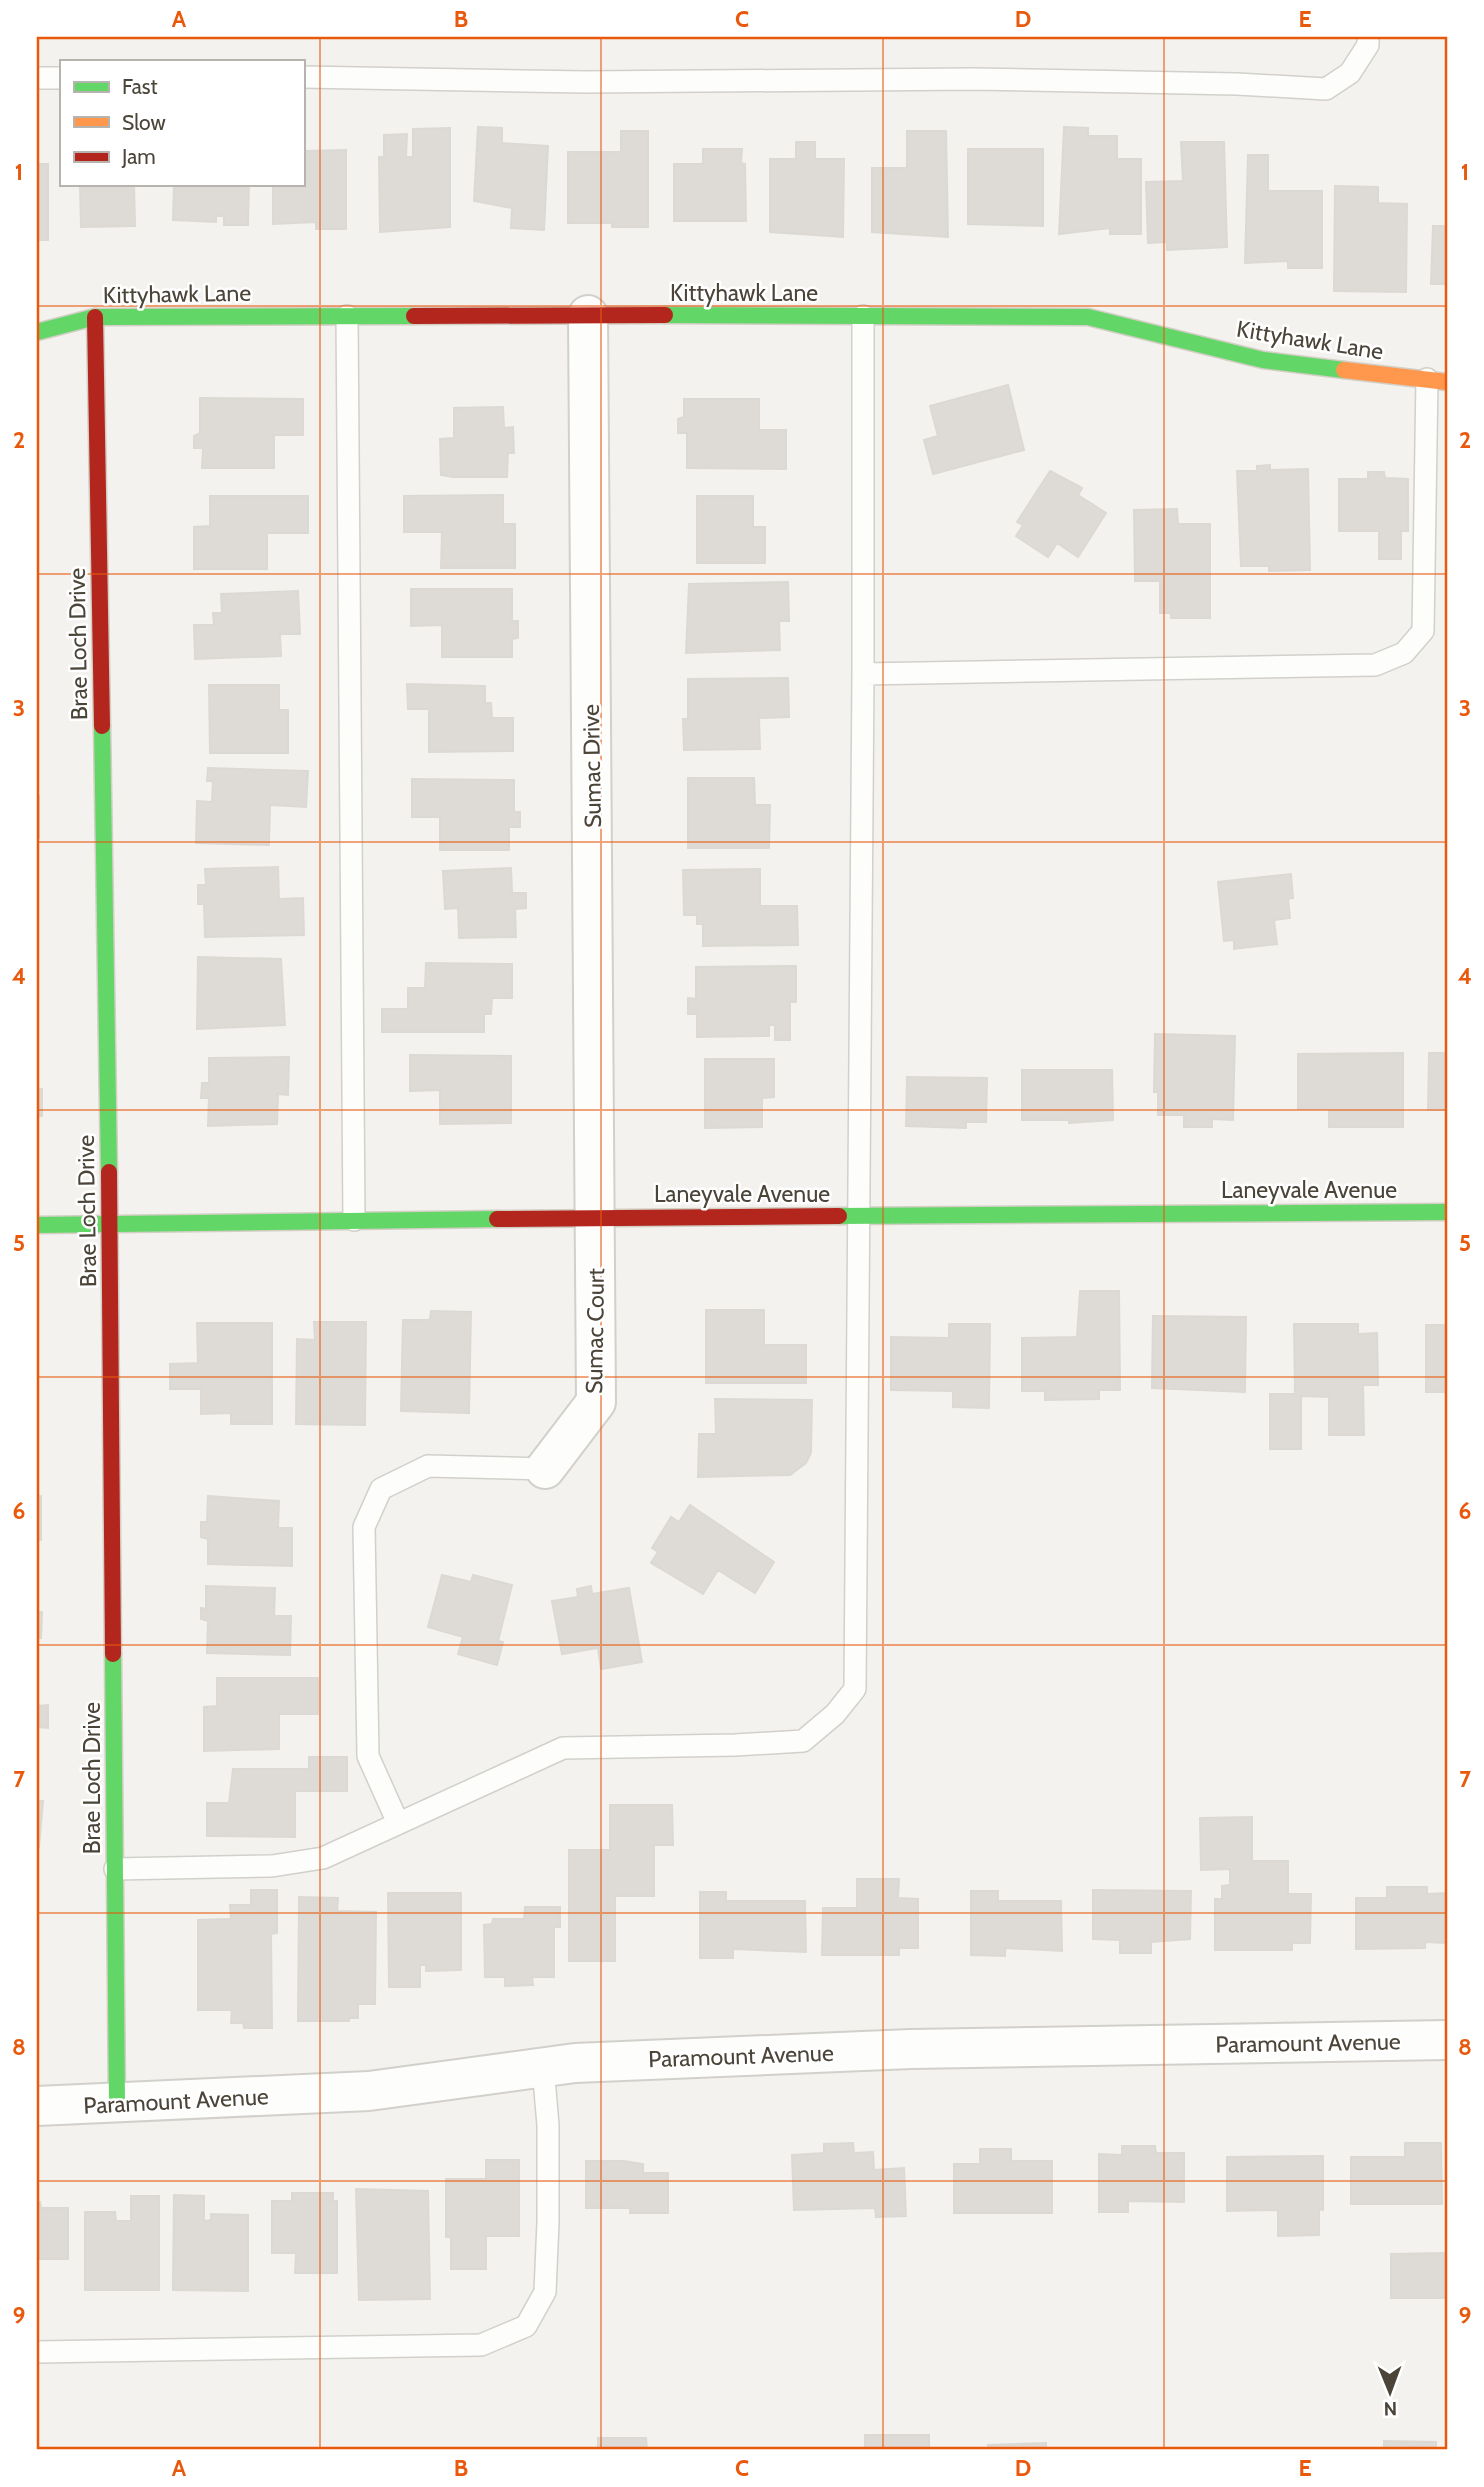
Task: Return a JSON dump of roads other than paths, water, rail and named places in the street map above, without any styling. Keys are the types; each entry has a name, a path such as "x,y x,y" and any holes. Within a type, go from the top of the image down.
{"street":[{"name":"Sumac Drive","path":"588,315 596,1218"},
{"name":"Kittyhawk Lane","path":"37,332 95,317 1087,317 1263,360 1437,381"},
{"name":"Brae Loch Drive","path":"95,317 110,1223 117,2104"},
{"name":"Laneyvale Avenue","path":"37,1225 1447,1212"},
{"name":"Sumac Court","path":"545,1469 596,1402 596,1218"},
{"name":"Paramount Avenue","path":"37,2106 369,2091 575,2063 911,2049 1447,2040"}],"lane":[{"path":"304,77 585,82 974,79 1237,84 1326,89 1350,73 1368,46 1368,37"},
{"path":"37,78 60,78"},
{"path":"347,316 354,1220"},
{"path":"115,1870 272,1866 323,1858 563,1748 803,1741 835,1714 855,1689 863,316"},
{"path":"863,674 1375,665 1404,653 1423,631 1437,381"},
{"path":"398,1823 368,1756 364,1527 381,1489 428,1466 545,1469"},
{"path":"37,2352 481,2345 526,2326 545,2292 548,2125 543,2067"}]}
